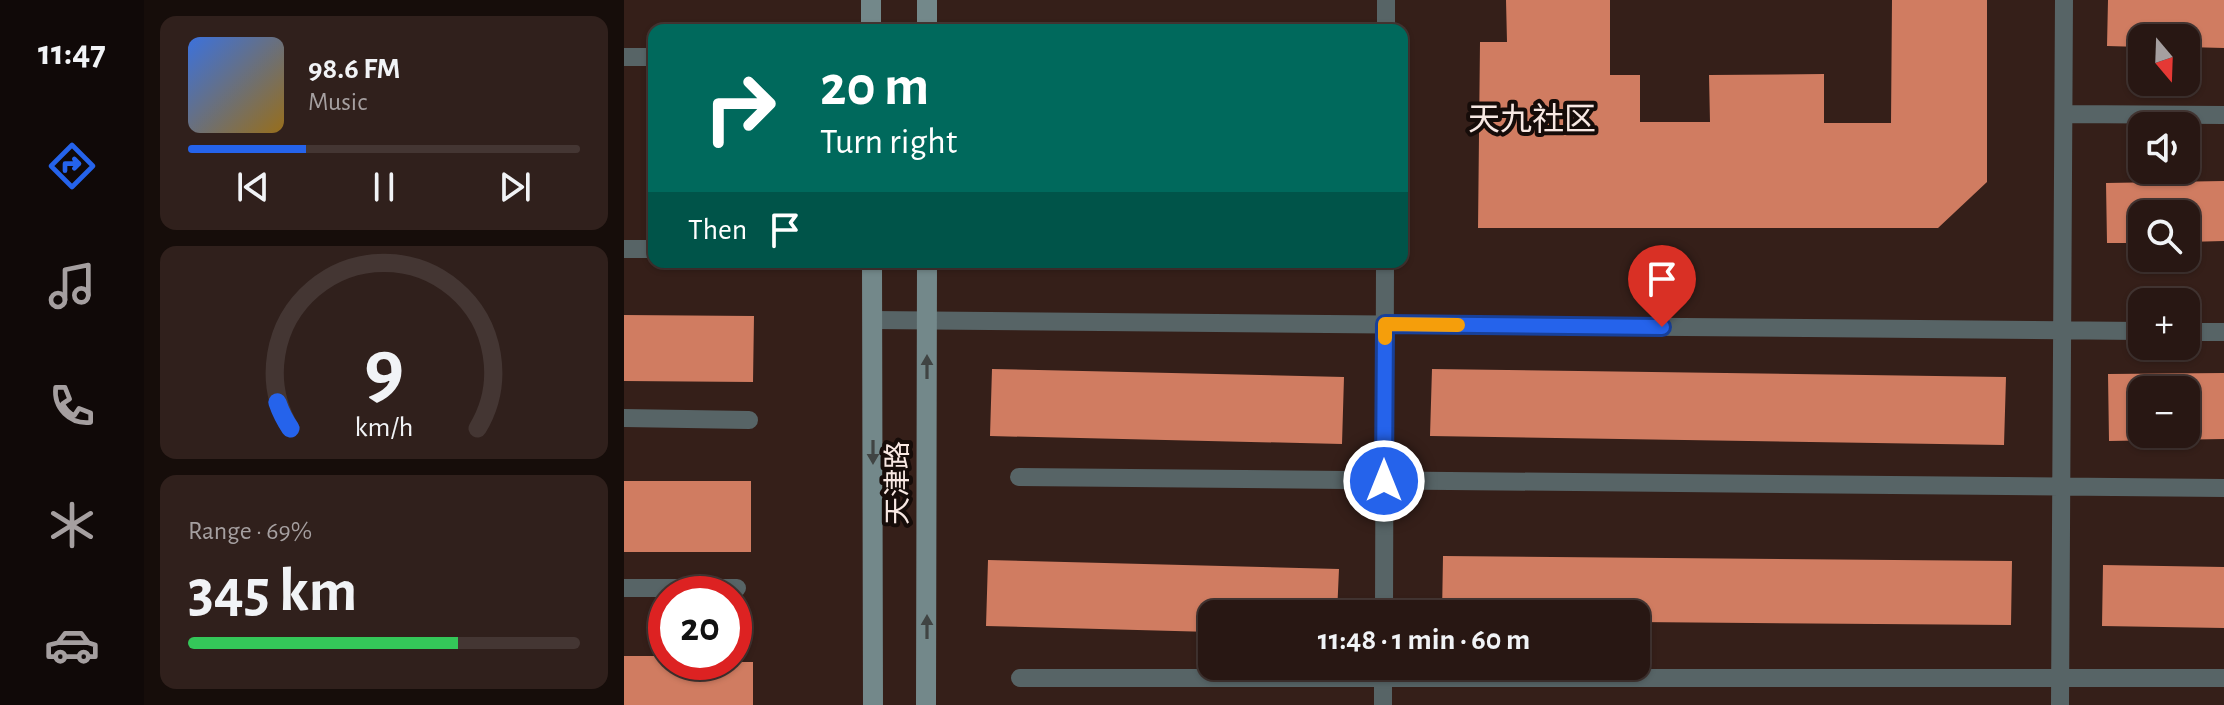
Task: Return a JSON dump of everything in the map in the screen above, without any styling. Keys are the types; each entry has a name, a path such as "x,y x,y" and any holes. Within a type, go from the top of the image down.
{"main road":[{"path":"871,0 871,24"},
{"path":"927,0 927,24"},
{"name":"天津路","path":"872,268 873,705"},
{"name":"天津路","path":"926,705 927,268"}],"lane":[{"path":"1386,0 1386,24"},
{"path":"2060,705 2064,0"},
{"path":"624,57 648,57"},
{"path":"2064,114 2224,115"},
{"path":"624,249 648,249"},
{"path":"1384,600 1385,268"},
{"path":"872,320 2128,331"},
{"path":"2200,332 2224,332"},
{"path":"624,418 749,420"},
{"path":"1019,477 2224,488"},
{"path":"624,588 648,588"},
{"path":"1650,674 2224,678"},
{"path":"1020,678 1198,675"},
{"path":"1383,680 1383,705"}],"building":[{"path":"1506,0 1610,0 1610,75 1640,75 1640,122 1710,122 1709,75 1824,74 1824,123 1891,123 1892,0 1987,0 1987,182 1938,228 1478,228 1480,42 1507,42"},
{"path":"2108,0 2224,0 2224,48 2200,47 2200,24 2128,24 2128,47 2107,46"},
{"path":"2200,181 2224,181 2224,241 2200,242 2200,200 2128,200 2128,243 2107,243 2106,183 2200,184"},
{"path":"624,315 754,316 753,382 624,381"},
{"path":"992,369 1344,377 1342,444 990,436"},
{"path":"1432,369 2006,377 2004,445 1430,436"},
{"path":"2224,373 2224,439 2200,439 2200,376 2128,376 2128,441 2109,441 2108,374"},
{"path":"624,481 751,481 751,552 624,552"},
{"path":"1443,556 2012,561 2011,625 1650,622 1650,600 1442,600"},
{"path":"988,560 1339,569 1338,600 1198,600 1198,632 986,626"},
{"path":"2103,565 2224,567 2224,628 2102,626"},
{"path":"624,656 648,656 648,680 752,680 753,662 753,705 624,705"}],"slow traffic":[{"path":"1385,338 1385,324 1458,325"}],"district":[{"name":"天九社区","path":"1532,120"}],"route":[{"path":"1384,481 1385,324 1662,327"}]}
